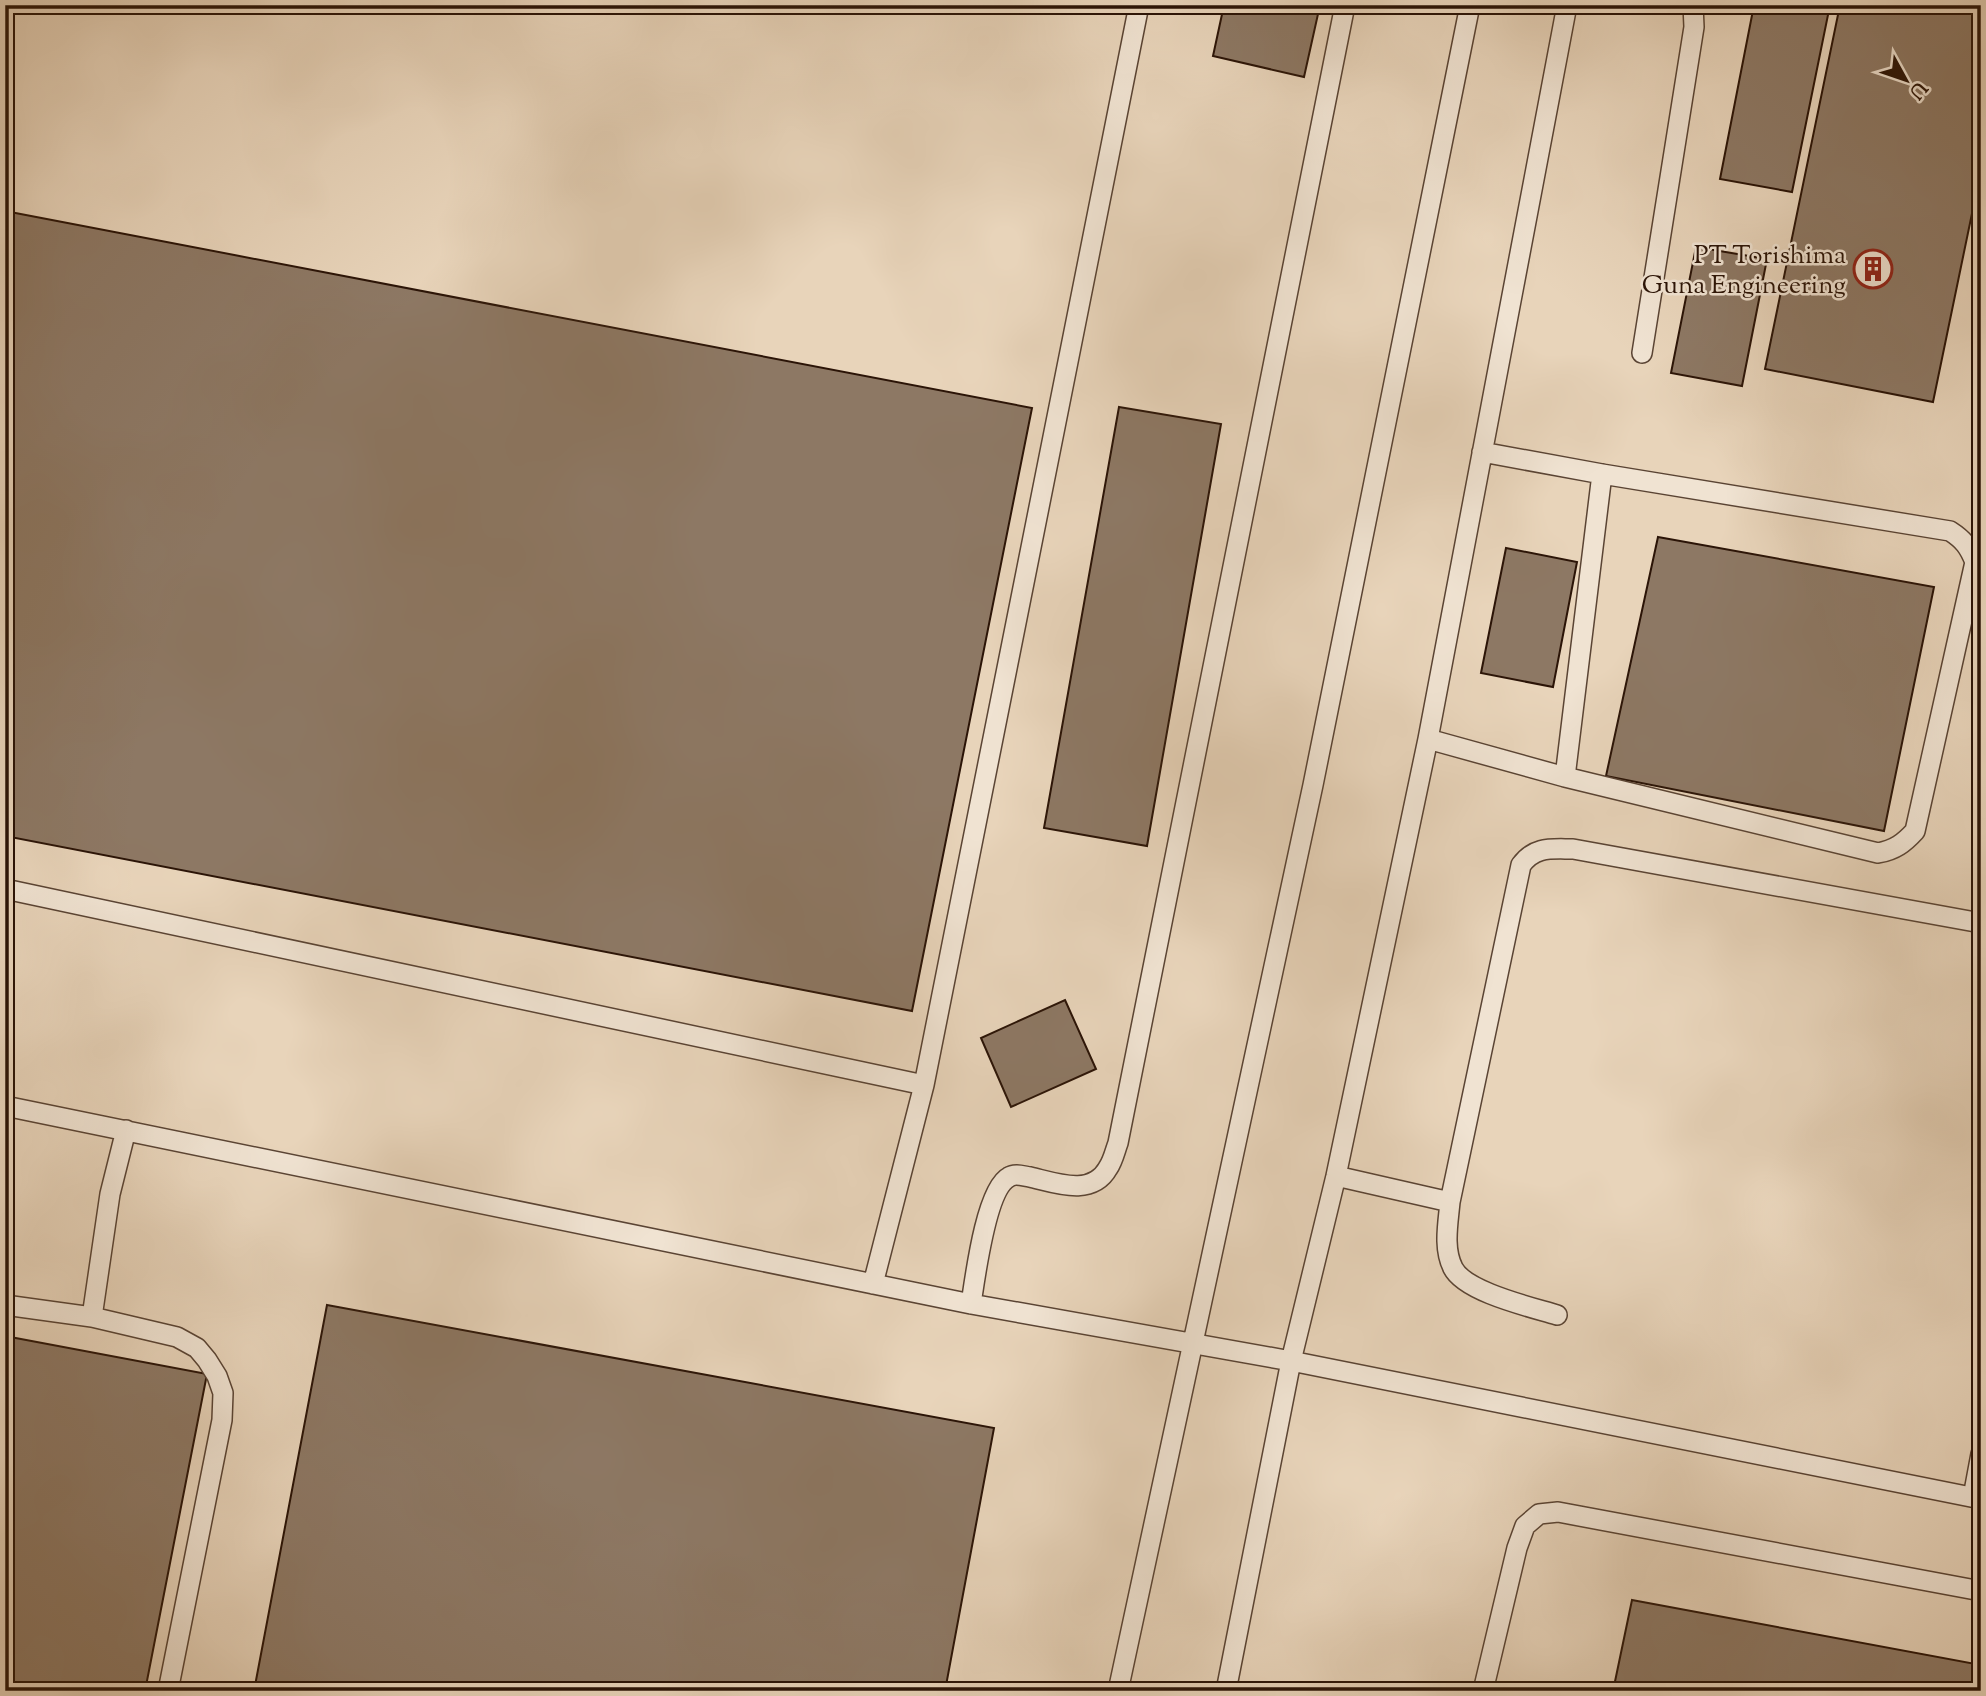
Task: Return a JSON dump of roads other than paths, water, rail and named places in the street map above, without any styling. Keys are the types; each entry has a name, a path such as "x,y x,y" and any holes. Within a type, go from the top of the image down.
{"lane":[{"path":"873,1284 924,1085 1139,5"},
{"path":"971,1304 988,1210 1008,1177 1019,1175 1072,1187 1092,1184 1109,1168 1118,1143 1345,5"},
{"path":"1118,1691 1310,798 1470,5"},
{"path":"1226,1691 1291,1361 1336,1176 1428,739 1567,5"},
{"path":"1642,353 1694,27 1693,5"},
{"path":"1428,739 1565,777 1878,853 1889,851 1905,843 1915,831 1975,562 1969,546 1951,531 1482,452"},
{"path":"1565,777 1602,474"},
{"path":"1557,1315 1500,1297 1465,1282 1453,1270 1446,1235 1450,1202 1521,865 1528,855 1547,849 1573,849 1981,923"},
{"path":"5,889 924,1085"},
{"path":"5,1106 971,1304 1291,1361 1977,1498 1981,1454"},
{"path":"92,1317 110,1194 126,1130"},
{"path":"1336,1176 1450,1202"},
{"path":"5,1305 92,1317 177,1337 197,1348 217,1376 223,1393 222,1420 168,1691"},
{"path":"1483,1691 1517,1548 1525,1526 1539,1514 1558,1512 1981,1591"}],"place":[{"name":"PT Torishima Guna Engineering","path":"1873,269"}]}
